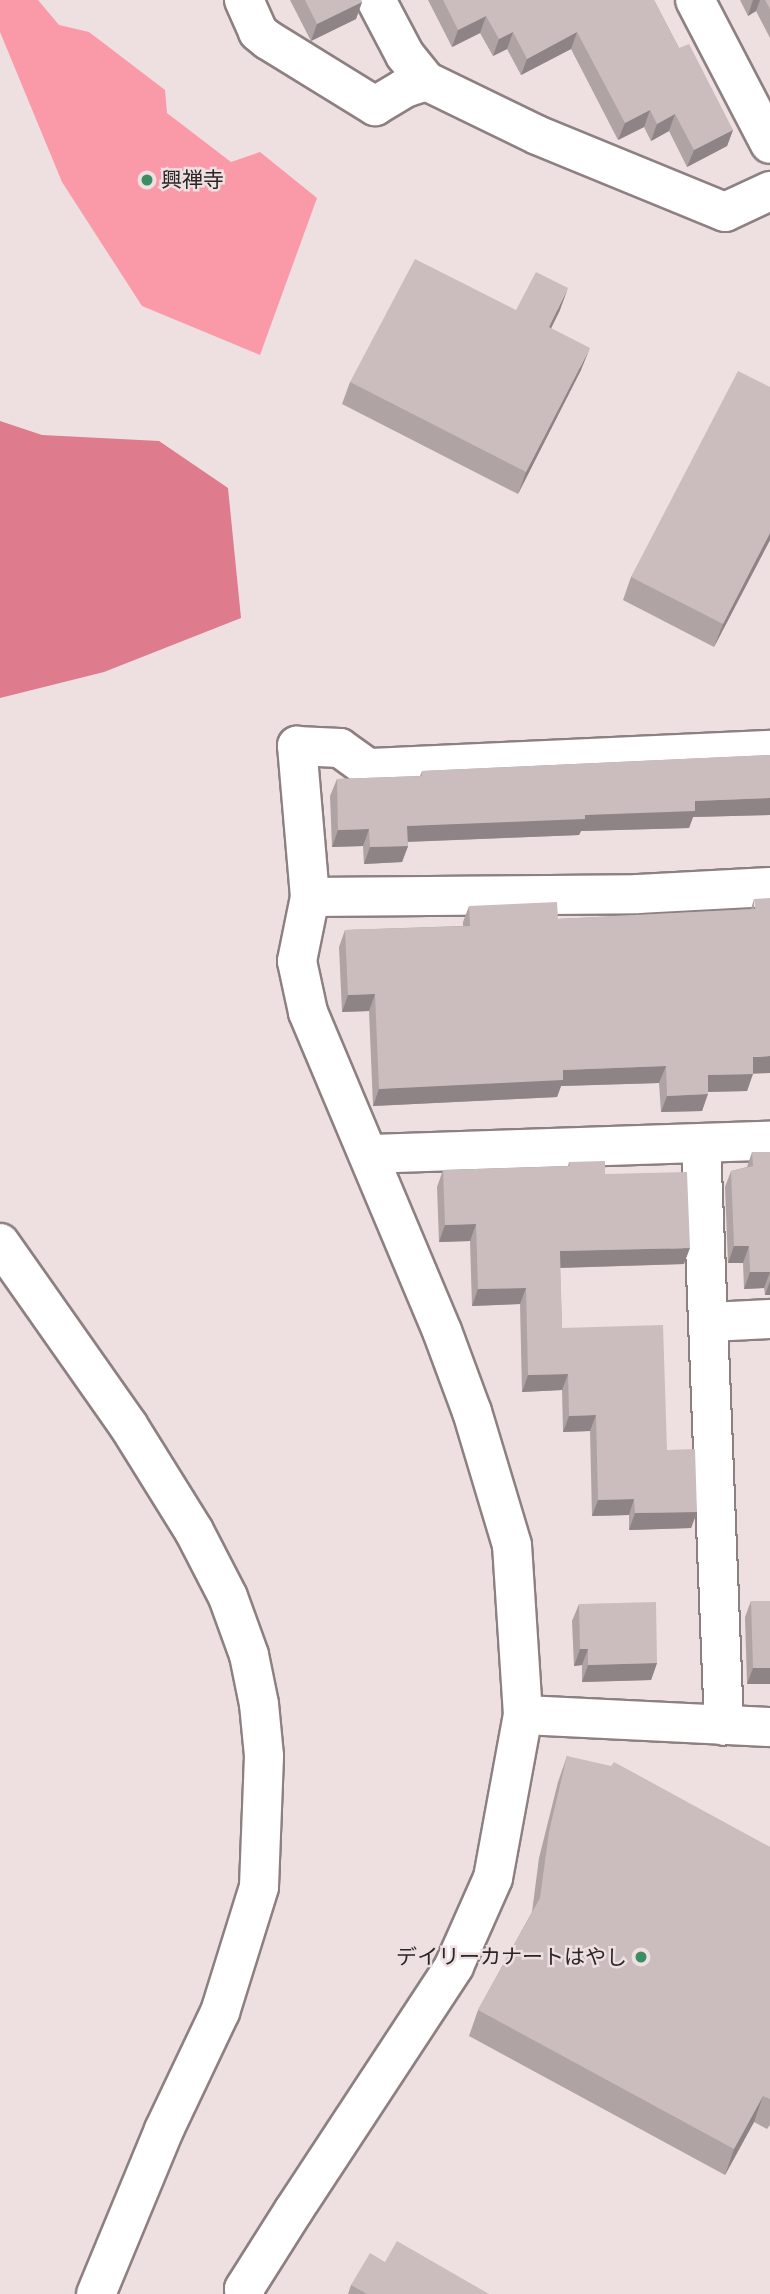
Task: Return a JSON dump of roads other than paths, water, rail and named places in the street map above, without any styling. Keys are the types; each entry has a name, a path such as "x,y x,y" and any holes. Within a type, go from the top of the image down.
{"street":[{"path":"244,0 258,32 375,106 405,88 426,81"},
{"path":"376,0 405,55 426,81 537,135 725,212 770,191"},
{"path":"695,0 770,144"},
{"path":"245,2294 244,2289 294,2210 454,1966 493,1878 523,1716 512,1545 472,1412 369,1154 308,1012 297,961 310,897 297,746 340,748 368,768 770,750"},
{"path":"310,897 638,894 770,887"},
{"path":"369,1154 770,1141"},
{"path":"701,1145 724,1726"},
{"path":"0,1242 128,1425 194,1531 228,1597 249,1654 259,1704 264,1756 259,1887 220,2012 164,2130 96,2294"},
{"path":"710,1322 770,1319"},
{"path":"523,1716 770,1727"}],"place":[{"name":"興禅寺","path":"147,180"},
{"name":"デイリーカナートはやし","path":"641,1957"}]}
